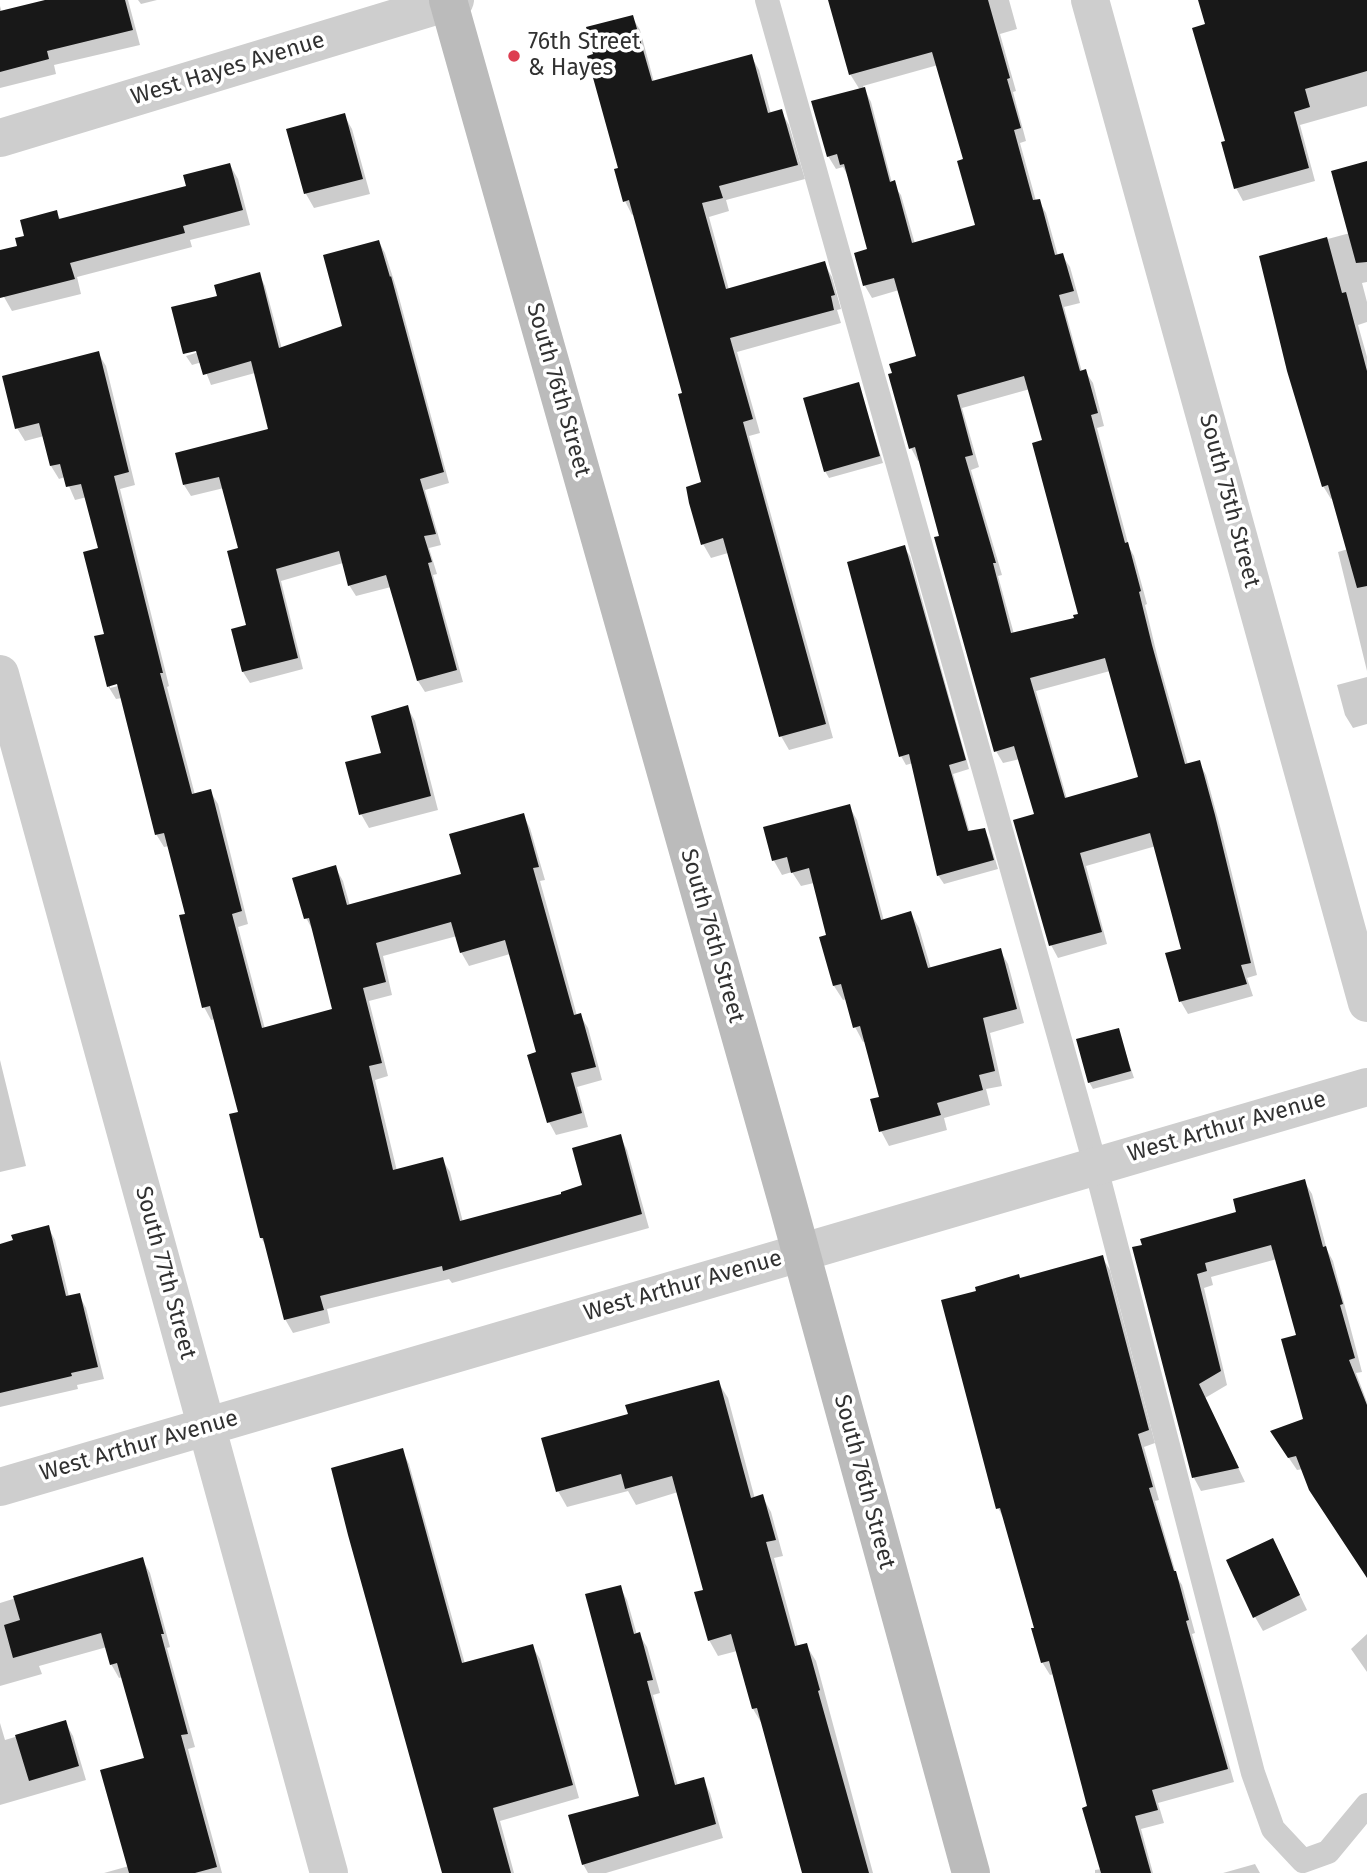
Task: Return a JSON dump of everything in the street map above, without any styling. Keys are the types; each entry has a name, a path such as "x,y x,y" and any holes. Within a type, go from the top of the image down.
{"main road":[{"name":"South 76th Street","path":"451,1 971,1873"}],"street":[{"name":"South 75th Street","path":"1090,0 1367,1003"},
{"name":"West Hayes Avenue","path":"0,138 451,1"},
{"name":"South 77th Street","path":"0,674 330,1873"},
{"name":"West Arthur Avenue","path":"0,1487 1095,1164 1367,1087"}],"lane":[{"path":"767,0 1095,1164 1253,1773 1273,1829 1304,1867 1328,1852 1367,1805"}],"building":[{"path":"45,0 125,0 133,30 47,51 49,59 0,72 0,11"},
{"path":"828,0 988,0 1010,78 1007,79 1021,128 1014,130 1033,200 1040,199 1055,255 1063,253 1074,291 1059,295 1080,371 1086,369 1098,413 1091,415 1125,543 1128,542 1152,645 1185,764 1200,760 1215,815 1251,963 1241,965 1247,984 1179,1002 1165,953 1181,949 1150,833 1080,853 1102,932 1049,946 1013,820 1034,814 1014,746 994,752 934,537 939,536 915,447 909,449 888,374 892,373 889,364 916,356 894,278 863,286 854,253 867,249 844,164 840,165 837,154 827,157 811,101 865,87 890,182 895,180 912,243 975,225 957,161 963,159 932,52 849,75","holes":["1024,376 1042,440 1032,443 1078,614 1073,615 1074,618 1011,633 993,563 996,563 965,457 973,455 957,395","1105,658 1138,777 1065,798 1030,678"]},
{"path":"1198,0 1367,0 1367,71 1305,89 1310,107 1294,112 1309,168 1234,189 1221,142 1225,141 1192,28 1205,24"},
{"path":"633,15 652,81 752,54 768,113 782,109 798,165 719,186 723,198 702,203 726,289 825,261 835,295 831,296 834,310 730,338 753,419 743,422 826,724 779,737 723,538 701,545 689,503 686,487 701,482 678,394 682,393 629,200 623,202 614,169 618,168 587,56 593,54 586,27"},
{"path":"345,113 363,179 304,194 286,129"},
{"path":"1367,161 1367,262 1356,263 1331,171"},
{"path":"230,163 243,210 183,226 185,233 70,263 75,279 0,298 0,250 17,246 15,238 24,236 20,220 57,210 59,219 186,186 183,175"},
{"path":"1327,237 1342,293 1346,292 1367,371 1367,586 1357,588 1328,485 1322,487 1287,371 1259,256"},
{"path":"379,240 444,472 420,479 436,534 424,536 432,562 428,563 457,670 417,681 386,575 348,586 339,551 276,569 298,658 242,672 231,629 246,625 227,551 238,548 219,477 183,485 175,453 268,429 251,361 203,375 196,351 183,354 171,307 217,296 214,285 260,272 279,348 342,326 323,255"},
{"path":"99,351 129,472 114,476 163,673 160,673 192,794 211,789 242,911 232,914 262,1028 332,1009 309,918 304,919 292,878 336,865 347,905 461,874 449,834 524,813 539,867 533,868 574,1015 581,1013 596,1067 571,1073 582,1113 547,1123 527,1055 536,1052 505,940 460,953 451,922 376,943 386,982 363,988 382,1063 369,1066 393,1170 443,1157 460,1221 561,1194 582,1185 572,1148 621,1134 642,1214 443,1271 442,1266 320,1296 324,1310 284,1320 229,1114 238,1112 210,1006 202,1008 179,915 185,914 164,833 155,835 117,684 107,687 94,636 104,634 83,552 98,548 81,484 66,487 60,464 50,466 39,423 15,429 2,376"},
{"path":"859,382 880,456 824,472 803,398"},
{"path":"905,545 966,760 949,765 968,831 985,828 994,860 937,876 909,754 899,757 847,562"},
{"path":"408,705 431,796 359,815 345,762 381,753 371,716"},
{"path":"850,804 881,920 911,911 928,968 1001,948 1017,1009 983,1018 995,1071 979,1075 983,1090 937,1103 941,1115 879,1132 870,1099 879,1097 860,1026 853,1028 841,984 833,986 819,937 826,935 809,868 791,873 787,857 772,861 763,827"},
{"path":"1119,1028 1131,1071 1088,1083 1076,1039"},
{"path":"1305,1179 1323,1247 1326,1246 1343,1304 1340,1305 1355,1358 1349,1360 1367,1405 1367,1578 1309,1490 1296,1456 1288,1458 1270,1431 1303,1419 1281,1339 1296,1335 1271,1245 1205,1263 1207,1271 1197,1274 1221,1371 1199,1384 1239,1468 1192,1478 1132,1247 1142,1245 1140,1239 1236,1212 1233,1199"},
{"path":"49,1225 66,1296 80,1293 98,1367 0,1393 0,1244 13,1240 11,1235"},
{"path":"1103,1255 1149,1430 1138,1434 1153,1487 1149,1488 1176,1571 1189,1620 1186,1621 1228,1769 1152,1790 1158,1810 1135,1816 1151,1873 1101,1873 1082,1808 1087,1806 1049,1661 1041,1663 1031,1628 1034,1628 1000,1508 996,1509 941,1300 976,1291 975,1287 1019,1274 1020,1278"},
{"path":"719,1380 751,1498 763,1494 776,1540 766,1542 795,1646 807,1643 869,1873 802,1873 757,1708 752,1709 731,1634 708,1641 694,1592 703,1590 672,1476 625,1489 621,1474 556,1492 541,1438 628,1414 625,1405"},
{"path":"403,1448 462,1663 533,1644 573,1785 493,1808 511,1873 442,1873 348,1535 331,1468"},
{"path":"1273,1538 1300,1595 1253,1618 1226,1560"},
{"path":"143,1557 188,1734 181,1735 217,1867 195,1873 129,1873 100,1770 144,1758 117,1663 110,1665 101,1633 13,1658 4,1625 20,1620 13,1596"},
{"path":"621,1585 634,1634 640,1632 653,1680 647,1681 675,1785 704,1777 716,1824 582,1865 568,1815 639,1796 585,1594"},
{"path":"66,1720 79,1766 29,1781 15,1735"}],"place":[{"name":"76th Street & Hayes","path":"514,56"}]}
